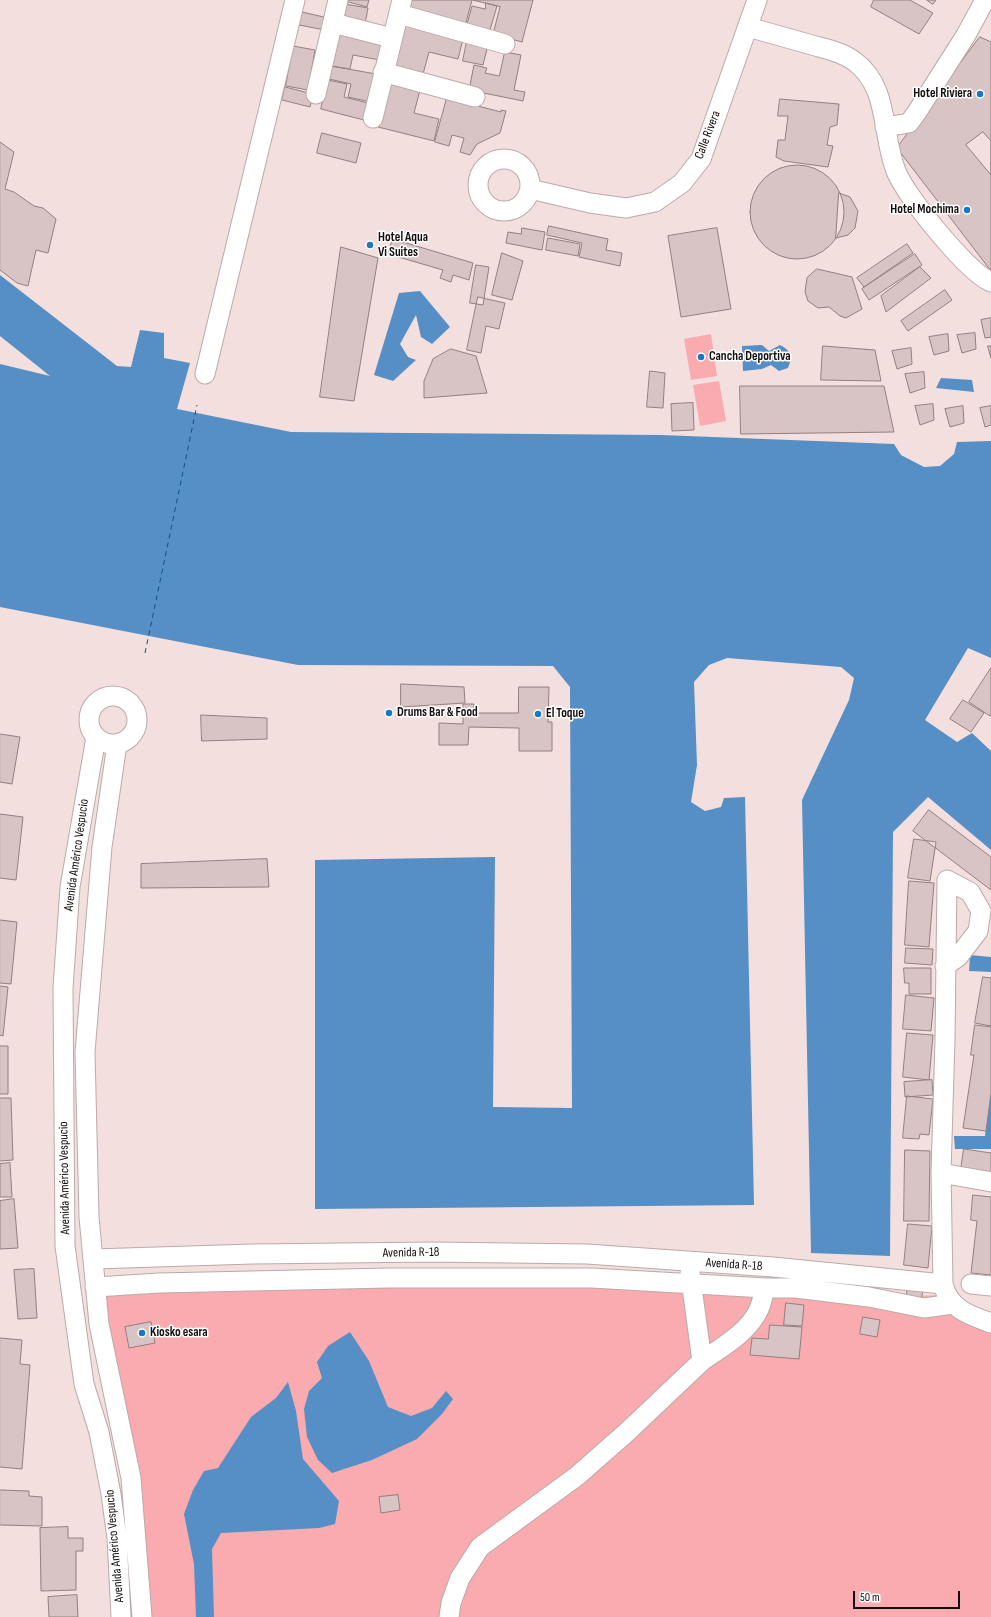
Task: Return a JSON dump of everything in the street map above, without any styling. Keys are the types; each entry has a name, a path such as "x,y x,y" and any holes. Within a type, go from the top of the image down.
{"street":[{"path":"205,374 295,0"},
{"path":"316,94 338,0"},
{"name":"Calle Rivera","path":"530,189 590,203 626,208 655,202 682,183 701,159 757,0"},
{"path":"885,127 909,122 917,112 966,35 985,0"},
{"path":"373,118 383,72 401,7 504,44"},
{"path":"333,23 392,38"},
{"path":"748,27 836,52 854,60 869,74 880,95 889,149 896,172 913,200 966,264 979,275 991,282"},
{"path":"383,72 475,97"},
{"path":"104,697 120,697 133,706 137,721 131,736 117,744 110,744 96,737 89,723 89,715 92,707 104,697"},
{"name":"Avenida Américo Vespucio","path":"96,737 70,887 63,988 65,1246 84,1384 99,1432 111,1494 117,1538 121,1617"},
{"name":"Avenida Américo Vespucio","path":"117,744 102,847 85,1052 90,1217 95,1287 99,1324 131,1478 142,1617"},
{"path":"945,966 945,1040 941,1173 944,1284 946,1295 953,1304 971,1316 991,1323"},
{"path":"941,1173 991,1182"},
{"name":"Avenida R-18","path":"93,1259 252,1254 512,1252 587,1254 773,1267 769,1288 592,1278 389,1278 159,1283 95,1287"},
{"path":"689,1262 702,1361"},
{"path":"773,1267 944,1284"},
{"path":"971,1284 991,1286"},
{"path":"449,1617 451,1603 460,1578 480,1547 577,1476 627,1432 702,1361 739,1334 751,1322 769,1288 869,1297 924,1308 953,1304"}],"shaded area":[{"name":"Cancha Deportiva","path":"711,334 717,376 691,380 684,339"},
{"name":"Cancha Deportiva","path":"719,381 726,421 700,426 693,385"},
{"path":"389,1278 869,1297 946,1295 991,1323 991,1617 142,1617 95,1287"}],"water":[{"path":"0,275 117,366 131,367 140,330 164,333 164,358 190,363 177,409 291,432 661,435 894,444 901,455 924,467 940,466 954,454 957,442 991,441 991,658 968,648 925,720 957,742 972,733 991,751 991,850 928,797 893,832 890,1256 811,1253 802,800 849,700 854,678 841,667 727,658 709,665 694,682 697,765 691,802 705,811 721,807 724,798 745,797 754,1205 315,1209 315,860 495,857 493,1107 572,1108 570,687 553,666 298,665 0,607 0,364 50,376 0,336"},
{"path":"420,291 450,327 432,344 421,337 416,315 400,344 408,357 416,360 393,381 374,375 399,293"},
{"path":"762,345 769,351 780,345 787,349 791,357 788,368 779,371 771,365 762,369 743,371 742,346"},
{"path":"941,378 972,380 974,392 936,388"},
{"path":"970,955 991,957 991,972 969,971"},
{"path":"991,1086 991,1149 955,1149 954,1136 985,1136"},
{"path":"350,1332 369,1361 388,1407 411,1416 432,1408 446,1391 453,1399 442,1414 417,1439 372,1460 332,1473 318,1460 307,1437 304,1409 309,1391 322,1378 317,1362 328,1346"},
{"path":"288,1382 296,1411 303,1459 339,1501 335,1524 319,1528 221,1533 212,1549 214,1617 196,1617 194,1564 184,1514 193,1490 204,1471 218,1468 251,1417 276,1398"}],"building":[{"path":"345,0 369,0 367,7"},
{"path":"409,0 472,0 465,26 406,12"},
{"path":"473,0 533,0 522,42 493,34 500,7"},
{"path":"874,0 910,0 933,13 919,34 871,7"},
{"path":"927,0 936,0 933,4"},
{"path":"486,3 497,6 490,30 467,24 472,6 485,9"},
{"path":"345,4 368,8 365,24 342,20"},
{"path":"302,12 328,18 325,30 299,25"},
{"path":"404,25 463,39 458,59 429,52 423,74 394,66"},
{"path":"337,34 383,43 380,60 353,55 350,69 331,66"},
{"name":"Hotel Mochima","path":"980,37 991,42 991,271 897,148"},
{"path":"467,41 488,45 483,65 463,61"},
{"path":"293,46 315,50 308,90 286,86"},
{"path":"505,52 521,55 514,90 525,92 523,101 469,90 474,65 487,68 485,73 499,76"},
{"path":"331,66 376,74 371,102 348,97 351,84 329,79"},
{"path":"328,80 347,84 344,97 368,103 364,120 321,109"},
{"path":"389,82 420,90 414,113 439,119 434,141 378,127"},
{"path":"285,87 313,94 310,107 282,100"},
{"path":"447,98 501,112 501,110 506,111 500,133 477,144 470,155 460,152 464,138 452,135 449,146 435,142"},
{"path":"780,99 839,104 837,125 830,127 827,145 833,146 828,167 784,161 776,157 778,140 785,140 788,116 778,116"},
{"path":"983,132 991,141 991,175 966,145"},
{"path":"322,133 361,143 356,163 317,153"},
{"path":"0,142 14,152 5,189 14,192 34,206 43,208 56,219 48,253 36,250 28,286 17,283 0,270"},
{"path":"797,165 815,169 830,179 840,194 844,212 840,230 830,245 815,255 797,259 779,255 764,245 754,230 750,212 754,194 764,179 779,169"},
{"path":"839,193 850,197 858,211 855,228 848,235 836,238"},
{"path":"549,226 608,239 606,250 622,253 620,266 579,257 582,243 547,235"},
{"path":"522,228 545,232 542,250 506,243 508,232 521,234"},
{"path":"717,228 731,309 681,317 668,236"},
{"path":"548,238 580,244 578,256 546,250"},
{"path":"393,239 473,263 469,280 453,275 451,282 440,278 443,270 388,254"},
{"path":"907,244 913,253 864,287 857,278"},
{"path":"341,247 378,258 354,401 320,397"},
{"path":"502,253 523,261 512,300 492,295"},
{"path":"915,254 922,265 869,300 862,289"},
{"path":"476,265 489,267 483,305 470,303"},
{"path":"920,267 931,278 886,312 881,296"},
{"path":"817,269 852,277 862,309 846,318 840,316 829,307 818,308 808,301 805,292 807,278"},
{"path":"945,290 952,300 908,331 901,321"},
{"path":"478,297 505,303 499,329 486,326 481,353 467,350"},
{"path":"991,318 991,337 985,338 981,320"},
{"path":"975,333 976,349 962,353 957,335"},
{"path":"948,334 949,351 934,355 929,337"},
{"path":"823,346 875,350 881,381 821,380"},
{"path":"988,346 991,346 991,358"},
{"path":"911,348 912,364 897,369 892,351"},
{"path":"451,349 476,356 487,393 424,398 424,381 433,359"},
{"path":"650,371 665,373 663,408 647,407"},
{"path":"924,372 925,388 910,393 905,374"},
{"path":"740,386 884,386 894,432 741,434"},
{"path":"693,403 694,430 672,431 671,404"},
{"path":"933,404 934,420 920,425 915,406"},
{"path":"963,406 964,423 950,427 945,409"},
{"path":"991,406 991,425 985,427 980,408"},
{"path":"991,668 991,713 990,716 969,702"},
{"path":"401,684 464,687 465,703 401,707"},
{"path":"519,687 549,687 548,722 552,722 552,751 519,751 519,728 469,727 468,745 439,745 439,723 463,724 463,704 474,704 474,713 518,713"},
{"path":"963,700 984,713 971,732 950,719"},
{"path":"201,715 267,718 267,739 202,741"},
{"path":"0,734 20,737 12,784 0,782"},
{"path":"929,810 991,857 991,890 913,831"},
{"path":"0,814 23,817 16,880 0,878"},
{"path":"914,839 936,842 930,881 908,878"},
{"path":"267,859 269,887 141,888 141,864"},
{"path":"909,881 934,883 929,947 905,945"},
{"path":"0,920 17,922 11,984 0,983"},
{"path":"906,948 933,949 932,965 905,963"},
{"path":"904,968 931,968 931,994 909,994 909,983 905,983"},
{"path":"983,977 991,978 991,1026 975,1023"},
{"path":"0,986 8,987 3,1036 0,1035"},
{"path":"906,995 934,998 931,1031 903,1029"},
{"path":"975,1025 991,1027 991,1093 986,1131 963,1128 974,1055 971,1055"},
{"path":"907,1033 933,1035 929,1080 903,1077"},
{"path":"0,1046 8,1046 8,1094 0,1094"},
{"path":"932,1080 933,1095 905,1097 904,1082"},
{"path":"907,1096 933,1099 929,1135 920,1134 919,1139 903,1138"},
{"path":"0,1098 11,1098 13,1160 0,1161"},
{"path":"964,1149 991,1153 991,1180 960,1176"},
{"path":"905,1150 930,1151 929,1221 904,1221"},
{"path":"10,1163 12,1197 0,1197 0,1164"},
{"path":"973,1195 991,1197 991,1275 971,1273 977,1221 971,1220"},
{"path":"14,1199 18,1248 0,1249 0,1201"},
{"path":"908,1224 932,1226 928,1268 904,1265"},
{"path":"34,1269 37,1318 18,1319 14,1270"},
{"path":"908,1288 923,1291 920,1304 905,1301"},
{"path":"786,1303 804,1305 802,1326 784,1325"},
{"path":"863,1317 880,1320 877,1337 860,1334"},
{"path":"151,1322 155,1343 129,1348 125,1327"},
{"path":"770,1325 802,1327 799,1359 750,1355 752,1338 768,1339"},
{"path":"0,1338 22,1340 20,1364 30,1365 22,1469 0,1467"},
{"path":"0,1490 29,1491 29,1496 42,1497 42,1526 0,1525"},
{"path":"398,1495 400,1510 381,1513 379,1497"},
{"path":"68,1527 68,1538 83,1538 83,1551 76,1551 76,1590 41,1591 40,1528"},
{"path":"77,1595 78,1617 49,1617 48,1597"}],"ferry route":[{"path":"145,653 197,405"}],"place":[{"name":"Hotel Riviera","path":"980,94"},
{"name":"Hotel Mochima","path":"967,210"},
{"name":"Hotel Aqua Vi Suites","path":"370,245"},
{"name":"Cancha Deportiva","path":"701,357"},
{"name":"Drums Bar & Food","path":"389,713"},
{"name":"El Toque","path":"538,714"},
{"name":"Kiosko esara","path":"142,1333"}]}
